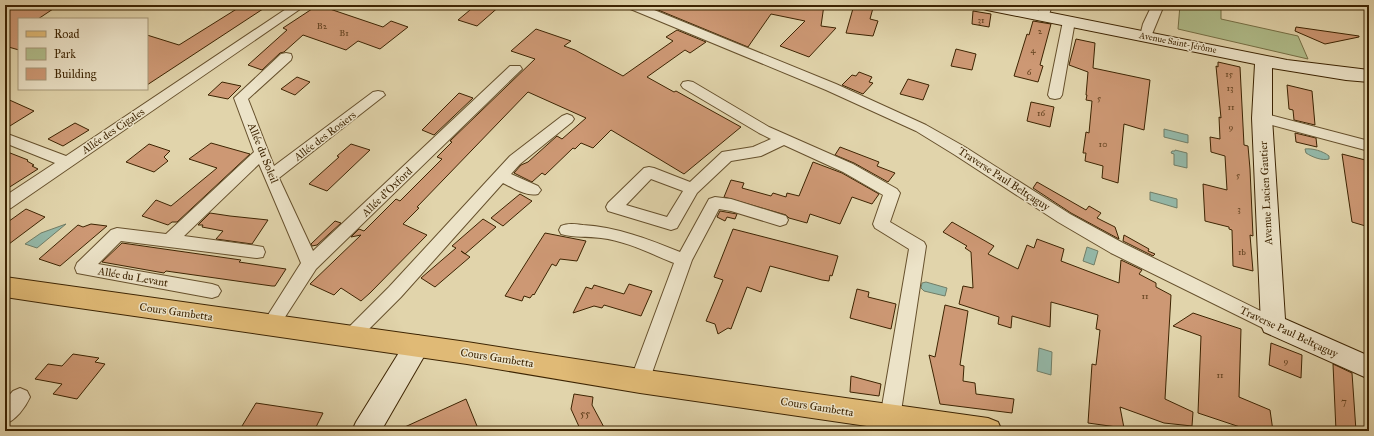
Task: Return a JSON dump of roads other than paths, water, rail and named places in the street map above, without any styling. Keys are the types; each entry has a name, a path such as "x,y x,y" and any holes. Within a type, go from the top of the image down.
{"main road":[{"name":"Cours Gambetta","path":"5,287 270,326 350,336 640,381 988,431"}],"street":[{"name":"Allée des Cigales","path":"5,204 300,5"},
{"name":"Traverse Paul Beltçaguy","path":"632,5 831,87 921,128 960,151 1064,218 1111,244 1273,325 1369,368"},
{"name":"Avenue Saint-Jérôme","path":"986,5 1045,10 1069,21 1264,60 1346,74 1369,76"},
{"path":"1146,36 1149,24 1158,5"},
{"path":"1055,95 1069,21"},
{"name":"Allée du Soleil","path":"286,57 241,98 272,176 310,264"},
{"name":"Avenue Lucien Gautier","path":"1264,60 1262,83 1262,118 1273,325"},
{"name":"Allée d'Oxford","path":"270,326 310,264 515,69"},
{"path":"688,85 764,130 848,168 892,192 881,224 918,246 890,418"},
{"name":"Allée des Rosiers","path":"272,176 378,95"},
{"path":"1262,118 1369,146"},
{"path":"350,336 395,292 515,160 567,119"},
{"path":"5,138 68,162"},
{"path":"692,189 727,156 756,152 784,139"},
{"path":"170,240 263,152"},
{"path":"501,176 533,190"},
{"path":"640,381 684,260 715,203 731,205 780,220"},
{"path":"567,230 609,234 634,240 684,260"},
{"name":"Allée du Levant","path":"212,291 83,268 117,234 257,252"},
{"path":"366,431 417,346"},
{"path":"5,415 20,397"}]}
